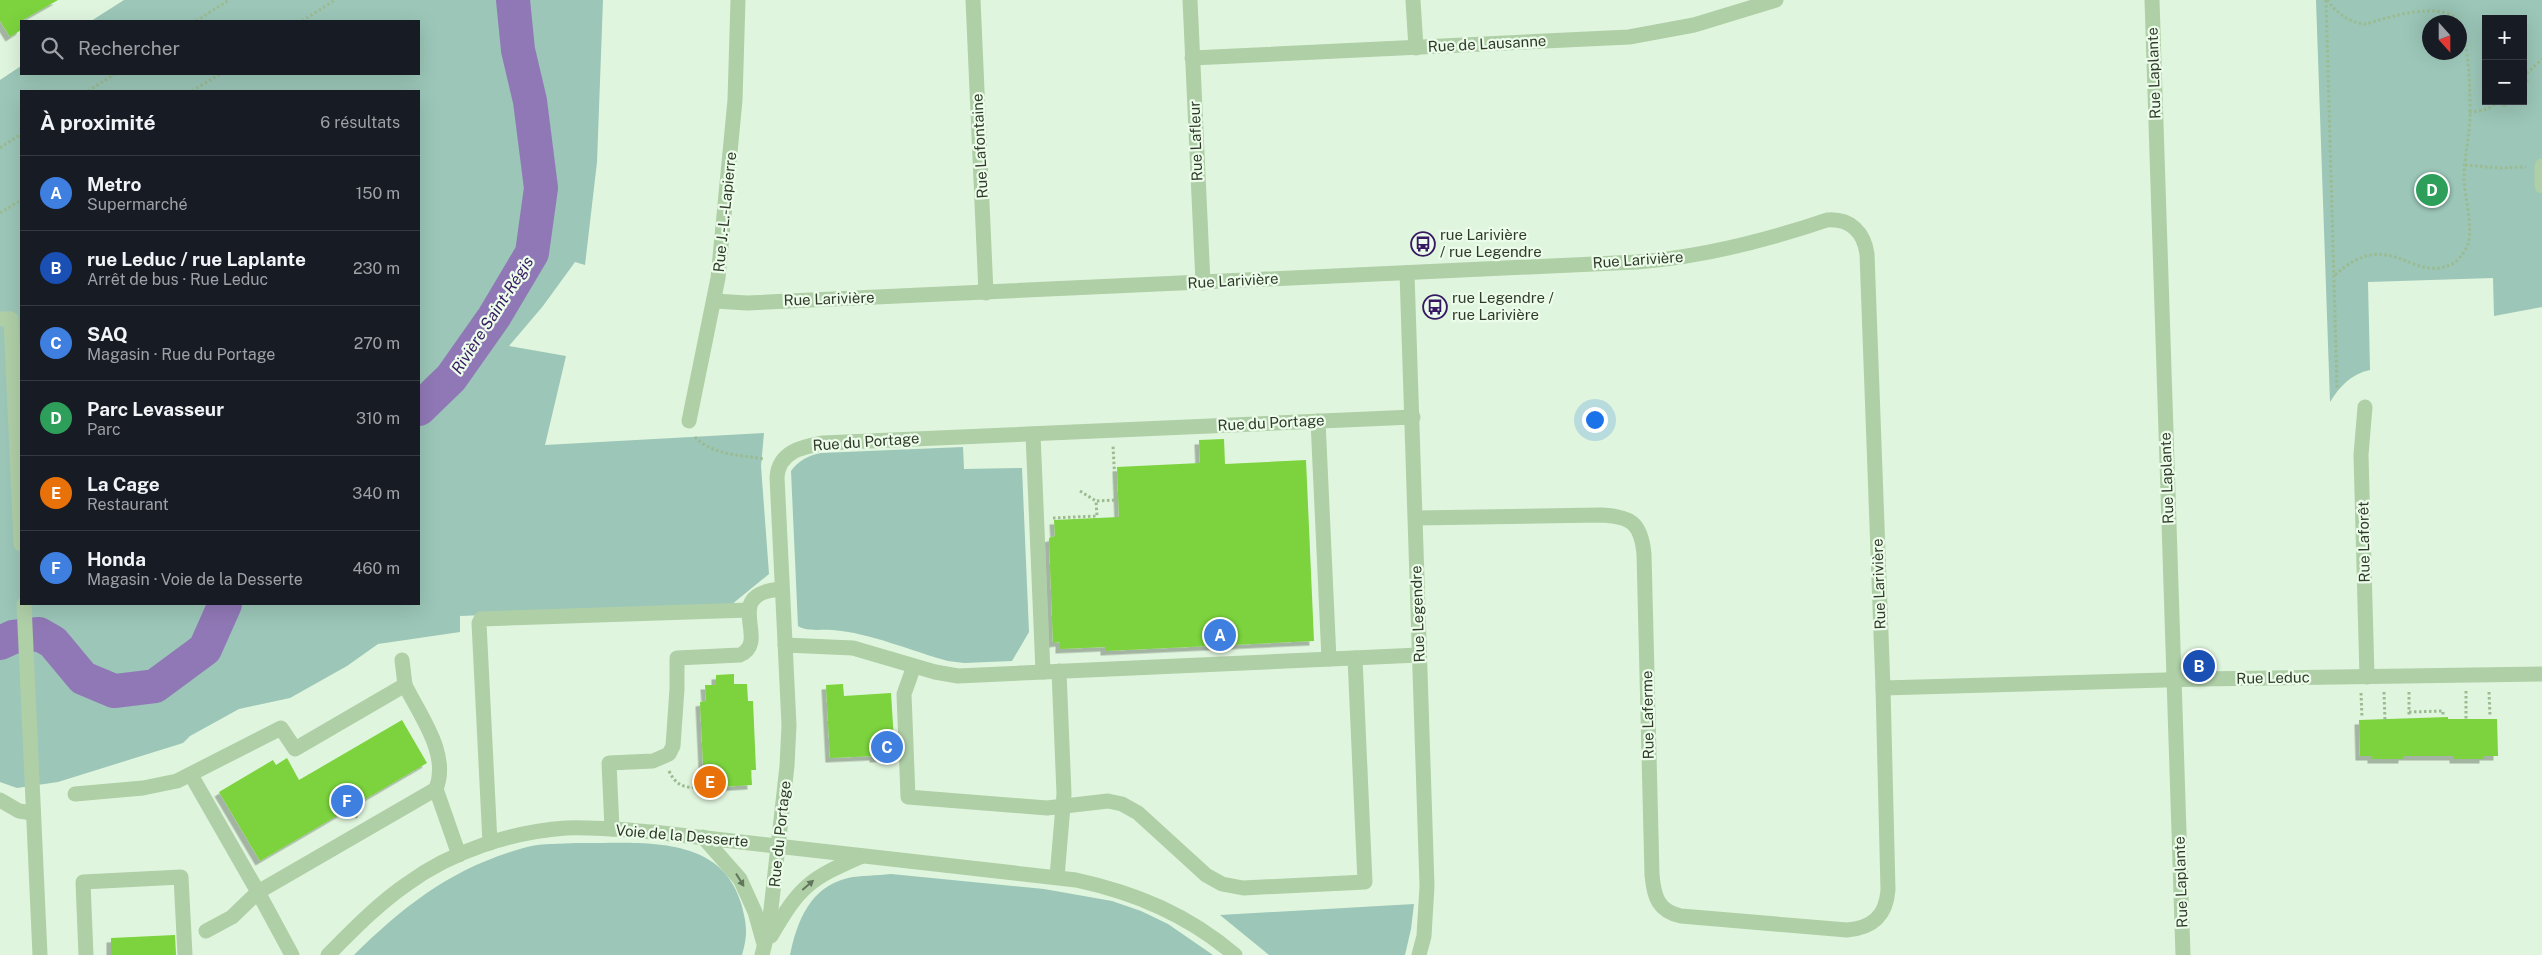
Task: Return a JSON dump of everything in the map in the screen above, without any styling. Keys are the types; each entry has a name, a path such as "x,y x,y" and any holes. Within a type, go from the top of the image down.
{"street":[{"name":"Rue J.-L.-Lapierre","path":"690,421 715,301 731,156 738,0"},
{"name":"Rue Lafontaine","path":"973,0 986,293"},
{"name":"Rue Lafleur","path":"1190,0 1203,283"},
{"path":"1413,0 1416,48"},
{"name":"Rue de Lausanne","path":"1192,58 1640,36 1694,25 1776,0"},
{"name":"Rue Laplante","path":"2152,0 2183,955"},
{"path":"2542,166 2542,186"},
{"name":"Rue Larivière","path":"715,301 747,303 986,293 1660,260 1735,248 1827,220 1836,219 1851,224 1862,236 1868,254 1888,890 1885,906 1878,920"},
{"name":"Rue Legendre","path":"1407,273 1427,886 1424,936 1419,955"},
{"path":"0,319 11,318 7,389 20,533"},
{"name":"Rue Laforêt","path":"2364,677 2361,455 2365,407"},
{"name":"Rue du Portage","path":"764,950 769,927 779,846 788,747 778,468 782,459 793,451 823,443 1413,416"},
{"path":"1318,421 1329,659"},
{"path":"1033,434 1051,671 1064,806 1057,877"},
{"name":"Rue Laferme","path":"1416,518 1600,514 1626,518 1633,523 1639,530 1644,554 1652,875 1658,903 1666,912 1681,916 1847,930 1862,928 1878,920"},
{"path":"612,829 609,764 654,761 670,754 673,746 678,689 677,658 740,655 745,653 750,640 749,610 751,601 757,594 765,590 782,589"},
{"path":"24,609 40,955"},
{"path":"490,843 479,623 481,619 749,610"},
{"path":"785,645 853,648 914,666 958,676 1420,655"},
{"path":"914,666 904,694 908,797 1047,808 1096,801 1122,804 1148,820 1206,875 1222,884 1235,887 1365,882 1355,658"},
{"path":"402,660 405,685 439,753 440,778 436,790 460,855"},
{"name":"Rue Leduc","path":"1883,688 2174,680 2542,674"},
{"path":"75,794 143,788 192,775 281,728 295,749 405,685"},
{"path":"192,775 292,955"},
{"path":"206,931 232,917 258,892 436,790"},
{"path":"0,800 19,811 33,813"},
{"name":"Voie de la Desserte","path":"328,955 379,906 407,883 460,855 490,843 547,830 583,828 703,837 1057,877 1095,884 1143,899 1198,926 1235,955"},
{"name":"Rue du Portage","path":"703,837 740,879 754,912 764,950"},
{"name":"Rue du Portage","path":"764,950 789,906 804,888 817,877 864,855"},
{"path":"86,955 83,882 181,877 186,955"}],"path":[{"path":"198,20 230,0"},
{"path":"304,20 335,0"},
{"path":"2326,0 2343,16 2366,24 2412,7"},
{"path":"2326,0 2337,388"},
{"path":"2444,8 2454,15"},
{"path":"2527,73 2542,59"},
{"path":"2334,276 2345,266 2372,253 2384,254 2425,267 2438,268 2452,264 2461,256 2469,237 2465,200 2465,165 2469,112 2466,60"},
{"path":"90,90 113,75"},
{"path":"194,90 218,75"},
{"path":"2469,112 2482,110 2494,105"},
{"path":"2504,105 2507,108"},
{"path":"0,148 20,135"},
{"path":"2465,165 2500,168 2542,166"},
{"path":"0,213 20,201"},
{"path":"690,421 693,435 703,445 726,453 764,459"},
{"path":"1080,491 1096,501 1116,500 1114,468"},
{"path":"1047,519 1097,516 1096,501"},
{"path":"2466,675 2466,719"},
{"path":"2488,675 2490,716"},
{"path":"2384,676 2385,720"},
{"path":"2408,676 2409,714 2443,711 2443,717"},
{"path":"2362,718 2364,677"}],"shaded area":[{"path":"124,0 603,0 597,162 585,265 575,262 543,306 509,346 566,356 545,445 764,433 761,466 769,574 731,605 460,616 460,632 378,644 347,666 290,698 239,709 190,736 183,743 58,782 17,788 0,782 0,80 20,67 20,75 420,75 420,20 93,20"},
{"path":"2316,0 2542,0 2542,307 2494,316 2493,278 2368,282 2370,370 2357,374 2338,391 2330,402"},
{"path":"963,447 964,469 1022,468 1029,632 1012,661 964,663 948,661 861,635 832,630 810,630 798,626 791,471 794,467 804,459 821,453"},
{"path":"577,843 649,844 673,847 695,853 715,864 730,880 741,903 746,929 742,955 354,955 413,903 454,876 501,855 527,847"},
{"path":"891,874 1044,889 1112,901 1141,911 1168,924 1213,955 790,955 801,918 807,907 824,889 835,882 848,878"},
{"path":"1414,904 1405,955 1269,955 1220,915"}],"building":[{"path":"0,0 58,0 20,20 20,31 10,37 0,21"},
{"path":"1224,439 1225,464 1306,460 1314,641 1105,651 1105,647 1060,649 1060,642 1053,643 1049,538 1055,536 1054,520 1119,517 1117,467 1200,463 1199,440"},
{"path":"734,674 734,684 747,684 748,701 753,701 756,770 751,770 752,785 719,787 712,794 704,785 700,702 706,701 705,685 716,685 716,675"},
{"path":"843,684 844,696 891,693 895,757 830,758 826,685"},
{"path":"2448,717 2448,719 2497,719 2498,756 2484,756 2484,759 2454,759 2454,756 2403,756 2403,759 2372,759 2372,756 2360,756 2359,720"},
{"path":"402,720 427,763 260,861 219,792 273,760 276,765 287,758 299,780"},
{"path":"175,935 176,955 111,955 111,938"}],"waterway":[{"name":"Rivière Saint-Régis","path":"420,408 451,378 494,317 532,253 541,188 530,101 518,50 513,0"},
{"name":"Rivière Saint-Régis","path":"0,643 13,637 39,634 53,642 83,678 114,691 155,686 205,649 225,605"}],"place":[{"name":"Parc Levasseur","path":"2432,190"},
{"name":"rue Larivière / rue Legendre","path":"1423,244"},
{"name":"rue Legendre / rue Larivière","path":"1435,307"},
{"name":"Metro","path":"1220,635"},
{"name":"rue Leduc / rue Laplante","path":"2199,666"},
{"name":"SAQ","path":"887,747"},
{"name":"La Cage","path":"710,782"},
{"name":"Honda","path":"347,801"}]}
